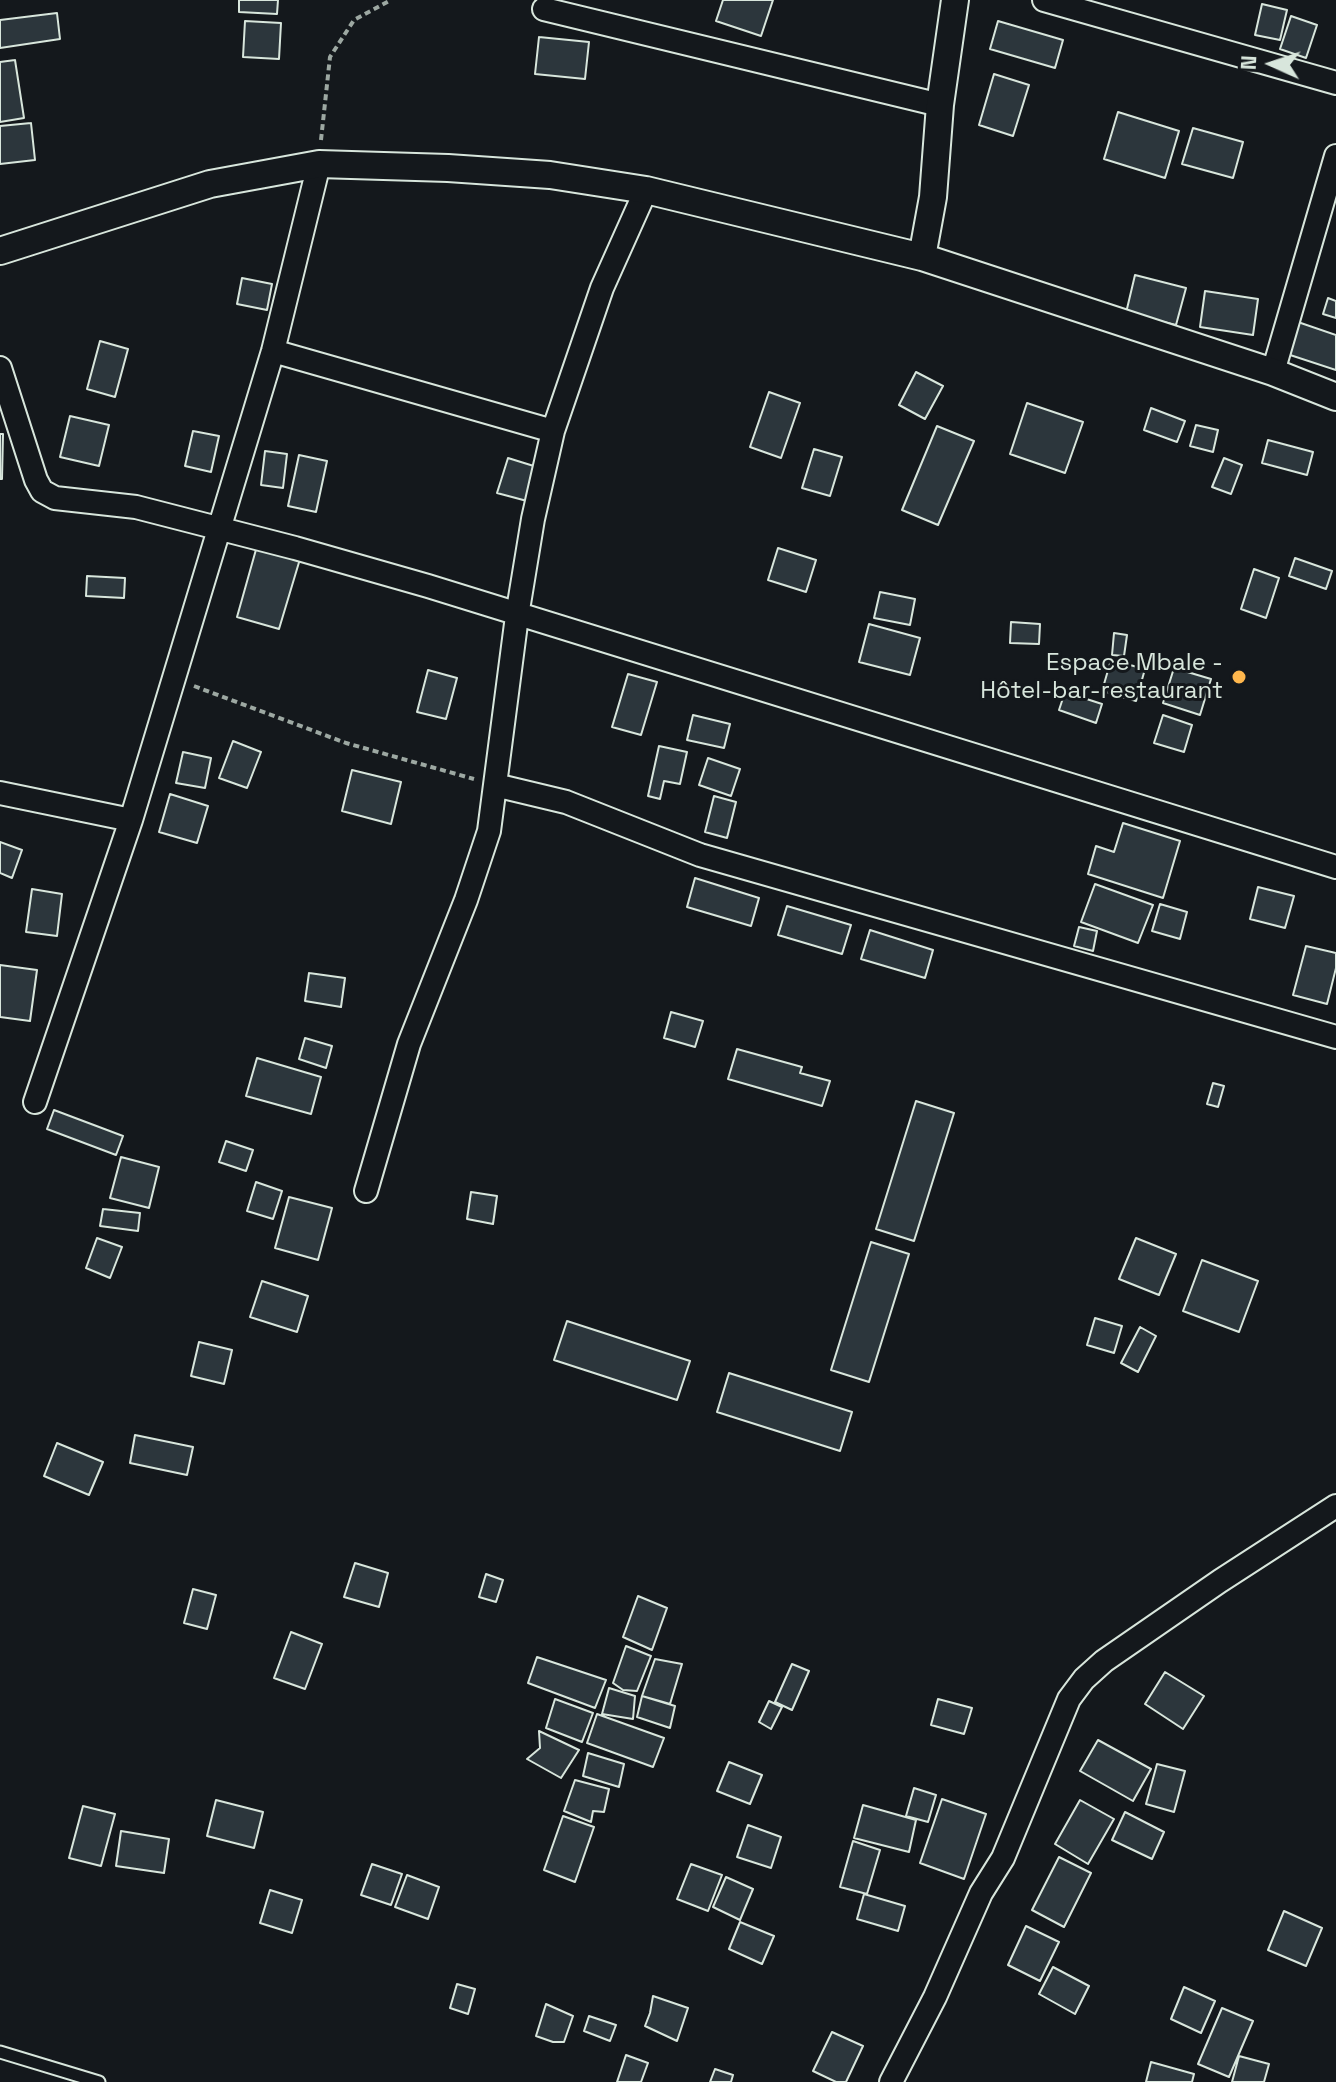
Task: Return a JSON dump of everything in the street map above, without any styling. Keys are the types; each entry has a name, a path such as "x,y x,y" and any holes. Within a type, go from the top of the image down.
{"street":[{"path":"922,257 933,197 940,105 955,0"},
{"path":"1044,0 1336,83"},
{"path":"544,9 940,105"},
{"path":"1273,372 1336,156"},
{"path":"35,1102 131,820 217,527 273,351 319,164"},
{"path":"0,251 210,184 319,164 550,175 646,190 922,257 1273,372 1336,397"},
{"path":"366,1191 409,1044 466,900 489,831 517,616 533,519 553,431 602,288 646,190"},
{"path":"273,351 553,431"},
{"path":"0,368 36,480 42,491 55,498 136,507 428,586 1336,867"},
{"path":"495,785 566,802 700,855 1336,1037"},
{"path":"0,793 131,820"},
{"path":"891,2082 935,1997 981,1893 1003,1858 1069,1699 1084,1679 1104,1661 1220,1581 1336,1506"}],"lane":[{"path":"0,2052 99,2082"}],"path":[{"path":"319,164 330,57 354,20 391,0"},
{"path":"173,676 221,698 346,743 495,785"}],"building":[{"path":"239,0 278,0 277,14 239,12"},
{"path":"723,0 773,0 761,36 716,21"},
{"path":"1262,4 1287,10 1280,40 1255,35"},
{"path":"57,13 60,39 0,48 0,20"},
{"path":"1291,16 1317,25 1306,58 1280,49"},
{"path":"245,21 281,23 279,59 243,57"},
{"path":"998,21 1063,40 1055,68 990,49"},
{"path":"539,37 589,42 585,79 535,74"},
{"path":"15,60 24,118 0,122 0,62"},
{"path":"994,74 1029,85 1013,136 979,125"},
{"path":"1118,112 1179,131 1165,178 1104,159"},
{"path":"31,123 35,160 0,164 0,126"},
{"path":"1193,128 1243,142 1233,178 1182,164"},
{"path":"1135,275 1186,288 1176,325 1126,313"},
{"path":"242,278 272,284 267,310 237,304"},
{"path":"1205,291 1258,299 1253,335 1200,327"},
{"path":"1328,298 1336,301 1336,318 1323,314"},
{"path":"1295,321 1336,335 1336,370 1284,353"},
{"path":"100,341 128,349 115,397 87,389"},
{"path":"916,372 943,386 925,419 899,405"},
{"path":"769,392 800,403 781,458 750,447"},
{"path":"1027,403 1083,422 1065,473 1010,454"},
{"path":"1151,408 1185,421 1177,442 1144,430"},
{"path":"70,416 109,425 99,466 60,457"},
{"path":"1196,425 1218,430 1213,452 1190,446"},
{"path":"937,426 974,441 938,525 902,510"},
{"path":"193,431 219,436 211,472 185,466"},
{"path":"0,434 3,434 2,479 0,479"},
{"path":"1268,440 1313,452 1307,475 1262,463"},
{"path":"814,449 842,457 830,496 802,488"},
{"path":"265,451 287,454 283,488 261,485"},
{"path":"299,455 327,461 316,512 288,506"},
{"path":"508,458 537,467 527,501 497,493"},
{"path":"1224,458 1242,465 1231,494 1212,487"},
{"path":"257,546 300,559 279,629 237,617"},
{"path":"778,548 816,560 806,592 768,580"},
{"path":"1295,558 1332,571 1326,589 1289,576"},
{"path":"1254,569 1279,578 1266,618 1241,609"},
{"path":"87,576 125,578 124,598 86,596"},
{"path":"880,592 915,599 910,625 874,618"},
{"path":"1011,622 1040,624 1039,644 1010,643"},
{"path":"869,624 920,638 910,675 859,662"},
{"path":"1114,633 1127,635 1124,656 1112,655"},
{"path":"1111,660 1145,669 1136,701 1102,691"},
{"path":"1174,668 1211,679 1200,715 1163,703"},
{"path":"428,670 457,678 446,719 417,712"},
{"path":"628,674 657,682 641,735 612,727"},
{"path":"1065,692 1102,704 1096,723 1059,710"},
{"path":"693,715 730,724 724,748 687,740"},
{"path":"1163,715 1192,725 1184,752 1154,743"},
{"path":"233,741 261,752 247,788 219,778"},
{"path":"659,746 687,752 680,784 664,781 660,799 648,796"},
{"path":"183,752 211,758 205,788 176,783"},
{"path":"708,758 740,769 731,796 699,785"},
{"path":"352,770 401,782 391,824 342,811"},
{"path":"170,794 208,806 197,843 159,832"},
{"path":"714,796 736,802 727,838 705,832"},
{"path":"1123,823 1180,841 1163,898 1088,874 1096,846 1114,852"},
{"path":"0,842 22,850 12,878 0,873"},
{"path":"695,878 759,898 751,926 687,907"},
{"path":"1095,884 1153,905 1138,943 1081,922"},
{"path":"1258,887 1294,896 1285,928 1250,919"},
{"path":"32,889 62,894 57,936 26,932"},
{"path":"1160,904 1187,912 1180,939 1152,931"},
{"path":"787,906 851,925 842,954 778,935"},
{"path":"1079,927 1097,931 1093,951 1074,946"},
{"path":"870,930 933,950 925,978 861,959"},
{"path":"1306,946 1336,953 1336,968 1327,1004 1293,995"},
{"path":"0,965 37,970 30,1021 0,1017"},
{"path":"309,973 345,978 341,1007 305,1001"},
{"path":"671,1012 703,1021 695,1047 664,1038"},
{"path":"305,1038 332,1046 326,1068 299,1059"},
{"path":"737,1049 802,1067 800,1073 830,1081 822,1106 728,1079"},
{"path":"257,1058 321,1077 311,1114 246,1096"},
{"path":"1213,1083 1224,1086 1218,1107 1207,1104"},
{"path":"916,1101 954,1113 914,1241 876,1229"},
{"path":"54,1110 123,1136 116,1155 47,1129"},
{"path":"226,1141 253,1150 246,1171 219,1162"},
{"path":"121,1157 159,1167 149,1208 110,1198"},
{"path":"256,1182 282,1191 273,1219 247,1211"},
{"path":"471,1192 497,1196 493,1224 467,1219"},
{"path":"289,1197 332,1208 318,1260 275,1248"},
{"path":"103,1209 140,1213 138,1231 100,1226"},
{"path":"97,1238 122,1247 110,1278 86,1268"},
{"path":"1136,1238 1176,1254 1159,1295 1119,1279"},
{"path":"871,1242 909,1254 869,1382 831,1370"},
{"path":"1202,1260 1258,1281 1239,1332 1183,1311"},
{"path":"262,1281 308,1296 297,1332 250,1317"},
{"path":"1095,1318 1122,1326 1114,1353 1087,1345"},
{"path":"567,1321 690,1361 677,1400 554,1360"},
{"path":"1140,1327 1156,1336 1138,1372 1121,1363"},
{"path":"199,1342 232,1350 224,1384 191,1376"},
{"path":"729,1373 852,1412 840,1451 717,1412"},
{"path":"135,1435 193,1447 187,1475 130,1463"},
{"path":"57,1443 103,1462 89,1495 44,1476"},
{"path":"355,1563 388,1573 379,1607 344,1597"},
{"path":"486,1574 503,1580 496,1602 479,1597"},
{"path":"193,1589 216,1595 207,1629 184,1623"},
{"path":"638,1596 667,1608 652,1650 623,1637"},
{"path":"291,1632 322,1644 305,1689 274,1678"},
{"path":"626,1646 651,1656 637,1691 623,1690 613,1683"},
{"path":"537,1657 606,1680 595,1708 528,1683"},
{"path":"655,1659 682,1664 670,1704 642,1696"},
{"path":"792,1664 809,1671 792,1710 775,1702"},
{"path":"1165,1672 1204,1696 1183,1729 1145,1704"},
{"path":"609,1688 635,1696 633,1719 602,1714"},
{"path":"642,1696 675,1706 670,1728 637,1717"},
{"path":"555,1699 593,1713 582,1742 546,1728"},
{"path":"938,1699 972,1708 964,1734 931,1725"},
{"path":"769,1701 782,1707 771,1729 759,1722"},
{"path":"597,1714 664,1738 653,1767 587,1743"},
{"path":"539,1731 579,1750 561,1778 527,1759 540,1748"},
{"path":"1098,1740 1151,1769 1133,1801 1080,1771"},
{"path":"588,1753 624,1764 619,1787 583,1776"},
{"path":"729,1762 762,1775 750,1804 717,1791"},
{"path":"1157,1764 1185,1771 1174,1812 1146,1804"},
{"path":"575,1780 609,1789 604,1812 593,1811 591,1822 564,1811"},
{"path":"914,1788 936,1795 928,1822 906,1816"},
{"path":"942,1799 986,1814 964,1879 920,1863"},
{"path":"216,1800 263,1812 254,1848 207,1836"},
{"path":"1080,1800 1114,1819 1088,1864 1055,1844"},
{"path":"863,1805 916,1820 909,1852 854,1838"},
{"path":"83,1806 115,1814 101,1866 69,1858"},
{"path":"1125,1812 1164,1832 1152,1859 1112,1840"},
{"path":"563,1816 594,1827 575,1882 544,1870"},
{"path":"748,1825 781,1837 771,1868 737,1857"},
{"path":"121,1831 169,1839 164,1873 116,1866"},
{"path":"853,1841 880,1850 867,1894 840,1887"},
{"path":"1059,1857 1091,1873 1064,1927 1032,1910"},
{"path":"372,1864 402,1874 391,1905 361,1895"},
{"path":"691,1864 722,1875 708,1911 677,1899"},
{"path":"407,1875 439,1887 428,1919 395,1907"},
{"path":"726,1877 753,1889 740,1920 713,1907"},
{"path":"270,1890 302,1900 292,1933 260,1923"},
{"path":"864,1894 905,1906 898,1931 857,1919"},
{"path":"1284,1911 1322,1928 1306,1966 1268,1950"},
{"path":"740,1922 774,1936 762,1964 729,1949"},
{"path":"1026,1926 1059,1942 1040,1981 1008,1965"},
{"path":"1053,1967 1089,1986 1075,2014 1039,1994"},
{"path":"457,1984 475,1989 468,2014 450,2008"},
{"path":"1184,1987 1215,2001 1201,2033 1171,2019"},
{"path":"653,1996 688,2008 677,2041 645,2026"},
{"path":"546,2004 573,2016 564,2042 536,2036"},
{"path":"1222,2008 1253,2021 1229,2077 1198,2064"},
{"path":"589,2016 616,2025 610,2041 584,2031"},
{"path":"832,2032 863,2046 846,2082 836,2082 813,2071"},
{"path":"626,2055 648,2063 641,2082 617,2082"},
{"path":"1239,2056 1269,2064 1264,2082 1232,2082"},
{"path":"1151,2062 1194,2074 1192,2082 1146,2082"},
{"path":"715,2069 733,2075 731,2082 710,2082"}],"place":[{"name":"Espace Mbale - Hôtel-bar-restaurant","path":"1239,677"}]}
